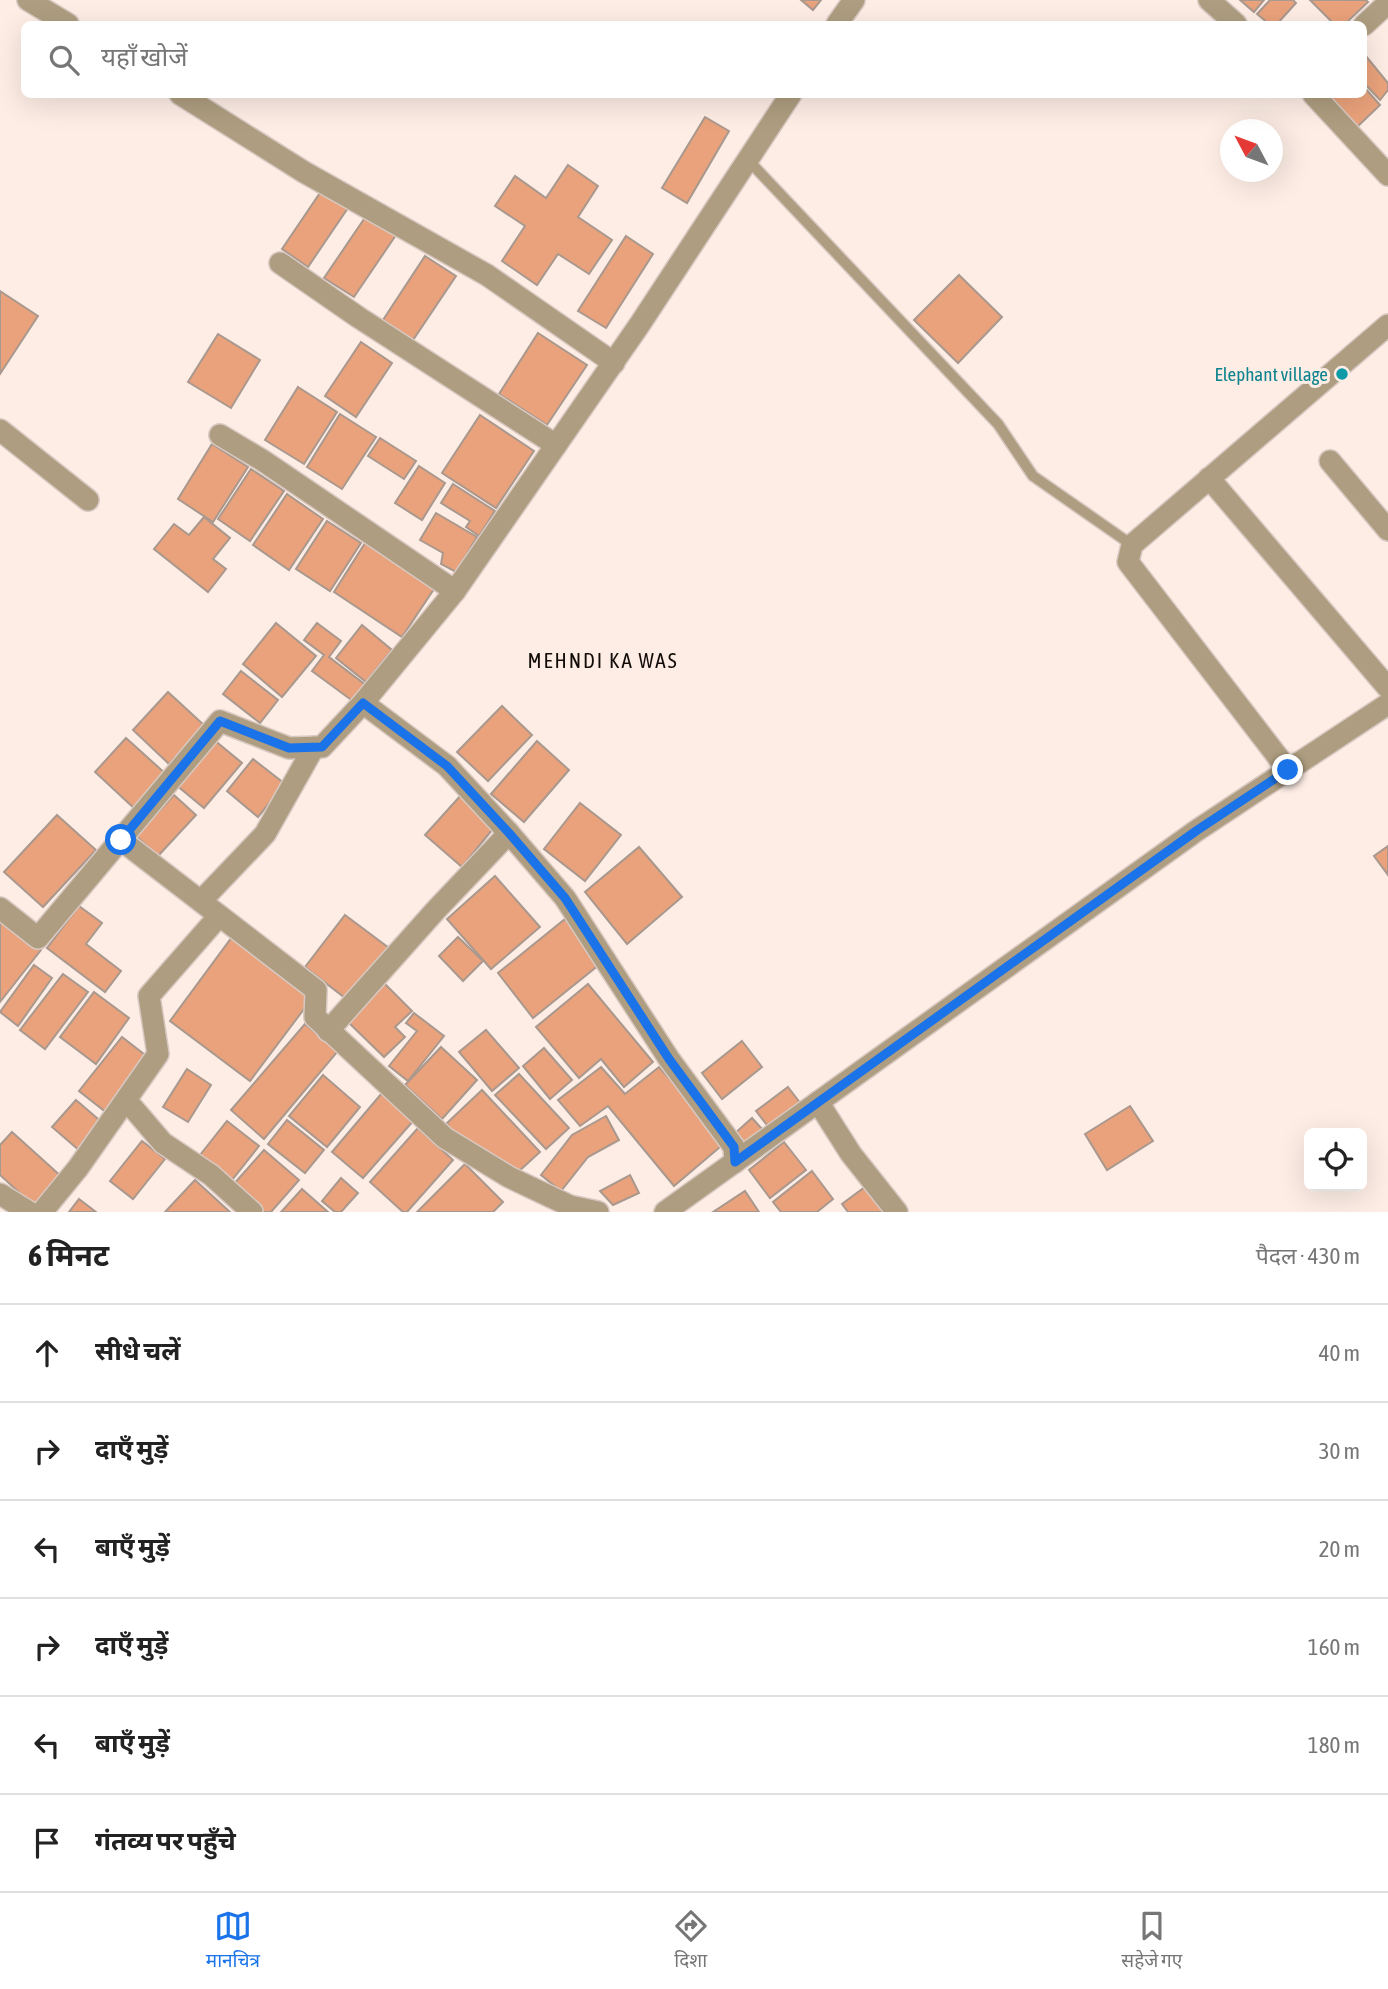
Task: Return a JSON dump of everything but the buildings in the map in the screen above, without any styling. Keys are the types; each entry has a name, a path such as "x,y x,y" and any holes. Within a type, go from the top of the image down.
{"street":[{"path":"28,0 63,21"},
{"path":"840,21 854,0"},
{"path":"1209,0 1233,21"},
{"path":"1367,21 1388,3"},
{"path":"186,98 304,172 487,275 614,363"},
{"path":"0,908 38,938 220,721 289,748 322,747 363,703 455,591 614,363 788,98"},
{"path":"1317,98 1388,175"},
{"path":"280,263 556,446"},
{"path":"1288,770 1128,562 1132,545 1209,478 1385,334"},
{"path":"0,430 88,500"},
{"path":"220,435 262,460 455,591"},
{"path":"1330,461 1388,530"},
{"path":"1209,478 1388,688"},
{"path":"363,703 447,766 565,898 669,1059 734,1147 735,1162"},
{"path":"665,1212 1185,839 1388,704"},
{"path":"201,901 265,834 314,747"},
{"path":"328,1031 509,833"},
{"path":"121,840 316,990 315,1017 444,1138 564,1209 598,1212"},
{"path":"42,1212 78,1168 158,1054 149,996 219,916"},
{"path":"127,1101 163,1143 211,1175 252,1212"},
{"path":"818,1102 851,1154 897,1212"},
{"path":"0,1194 29,1212"}],"lane":[{"path":"748,160 999,424 1033,476 1132,545"}],"place":[{"name":"Elephant village","path":"1342,374"}],"district":[{"name":"MEHNDI KA WAS","path":"603,661"}],"route":[{"path":"121,840 220,721 289,748 322,747 363,703 447,766 565,898 669,1059 734,1147 735,1162 1196,831 1288,770"}]}
